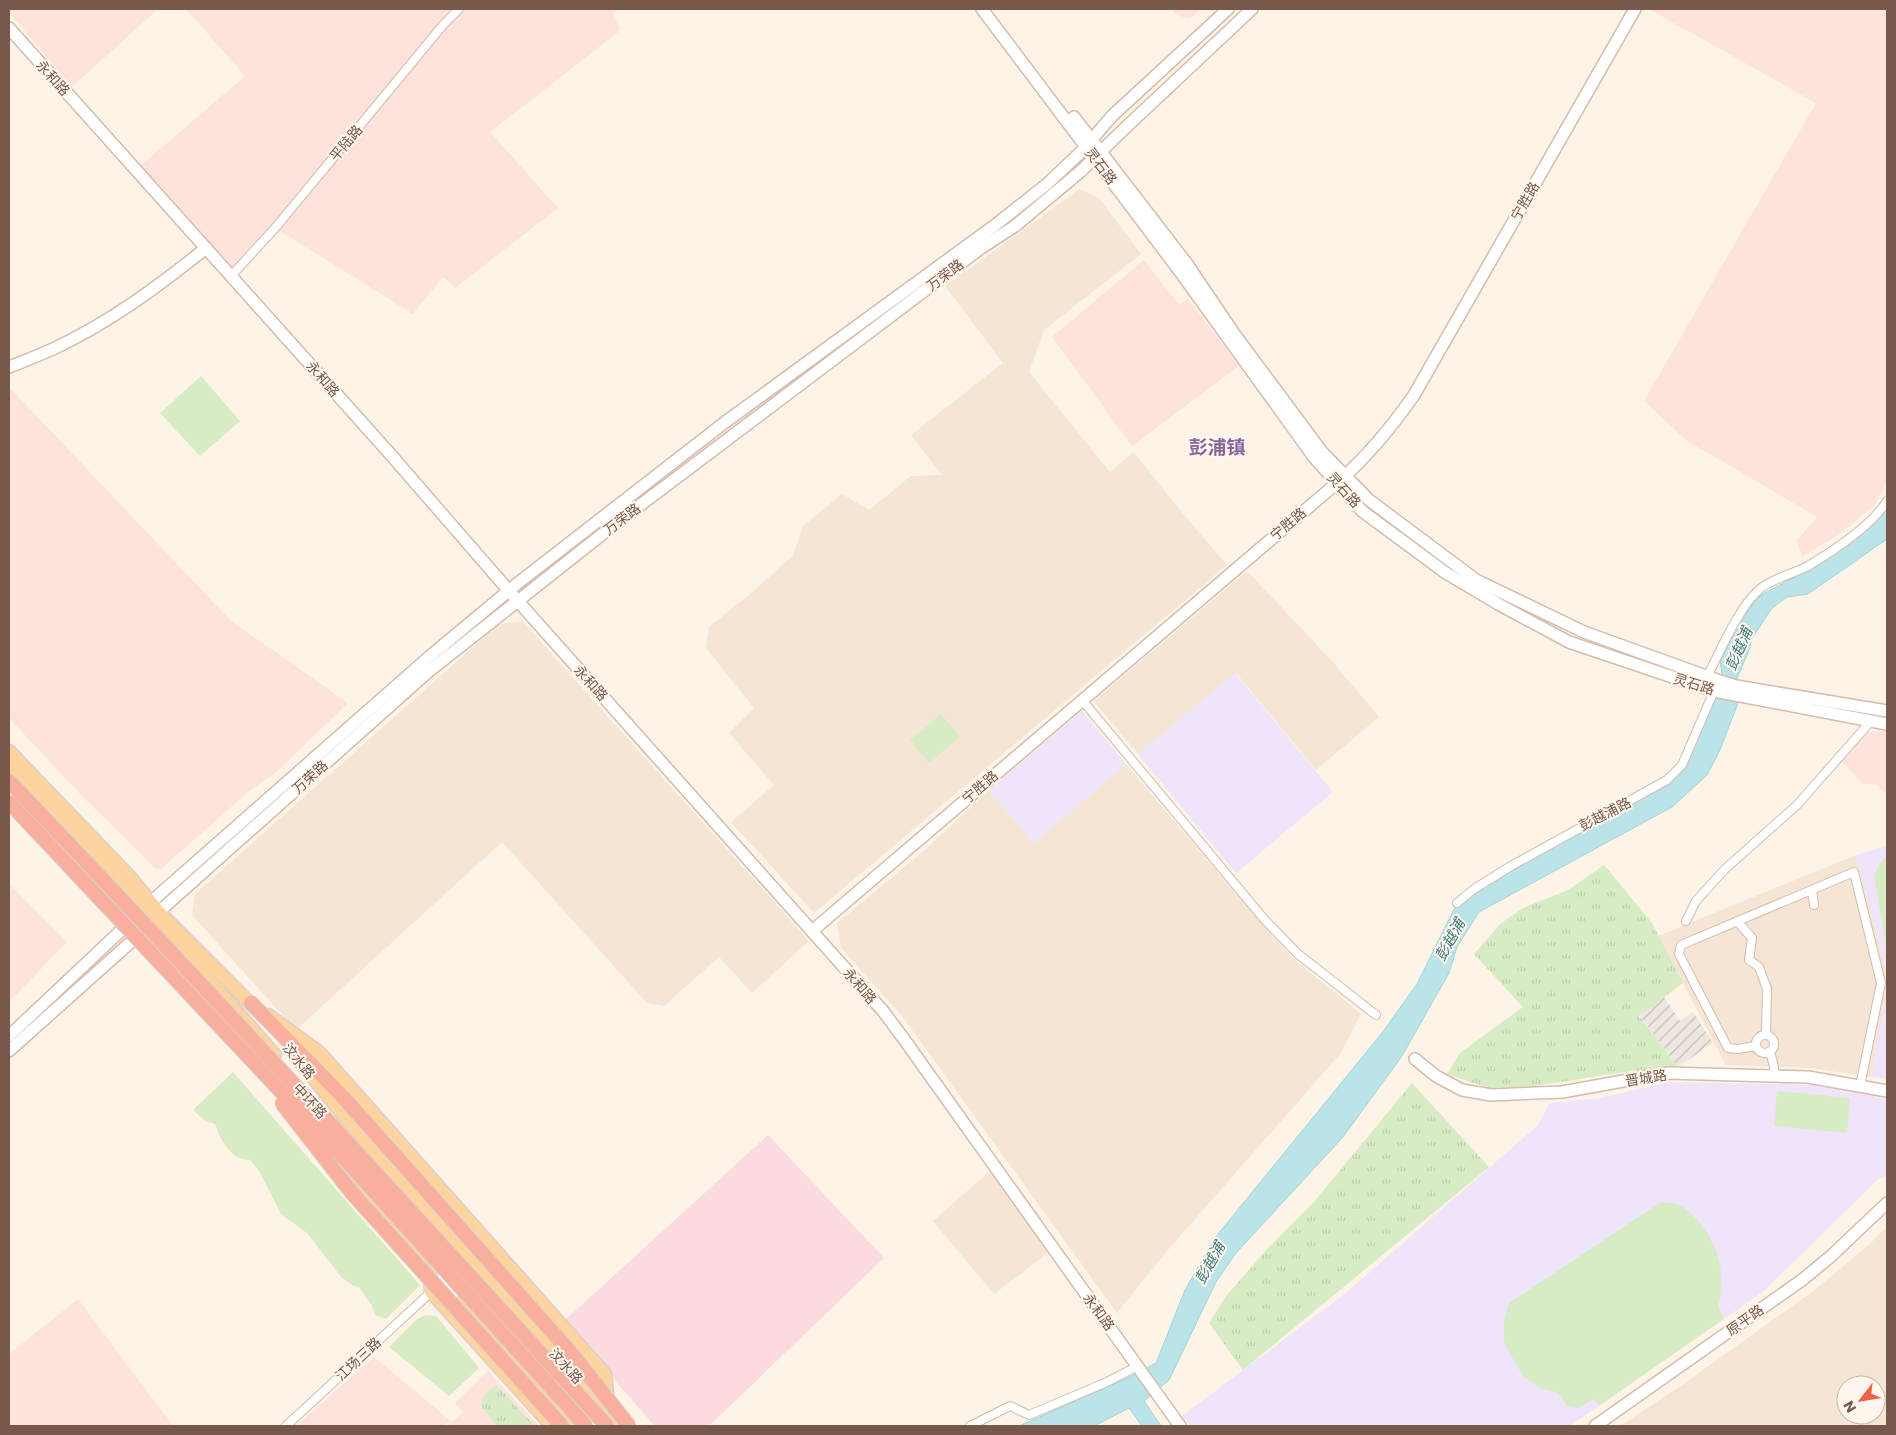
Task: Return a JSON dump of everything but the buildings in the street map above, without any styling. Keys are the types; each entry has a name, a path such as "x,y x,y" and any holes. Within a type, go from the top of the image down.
{"highway":[{"name":"中环路","path":"9,781 121,898 608,1421"},
{"name":"中环路","path":"9,802 356,1172 586,1426"},
{"path":"251,1003 343,1098 572,1354 630,1426"},
{"path":"244,1052 352,1193 570,1426"}],"main road":[{"name":"灵石路","path":"982,9 1089,143"},
{"name":"灵石路","path":"990,9 1098,155 1313,456 1341,480 1362,511 1446,573 1568,642 1712,684 1887,724"},
{"name":"万荣路","path":"152,910 263,802 300,773 429,657 508,591 724,423 1014,211 1060,172 1089,143 1112,116 1228,9"},
{"name":"万荣路","path":"9,1036 417,681 517,600 958,266 1015,226 1098,155 1252,9"},
{"name":"宁胜路","path":"812,931 1341,480 1369,453 1392,426 1414,395 1635,9"},
{"name":"永和路","path":"9,28 391,456 508,591 895,1026 1180,1426"},
{"path":"9,367 55,348 108,320 159,286 206,248"},
{"name":"灵石路","path":"1748,693 1887,711"},
{"name":"汶水路","path":"9,751 130,878 152,910 194,946 251,1003 352,1127 381,1158 608,1421 620,1426"},
{"path":"9,767 152,910 167,934 254,1030 498,1311 602,1426"},
{"path":"9,795 131,928 132,941 260,1073 430,1270 570,1426"},
{"path":"9,812 213,1009 593,1426"},
{"path":"167,934 194,946"},
{"path":"9,1050 132,941"},
{"path":"233,987 254,1030"},
{"path":"251,1003 320,1052 604,1374 608,1421"},
{"path":"213,1009 221,1032"},
{"name":"晋城路","path":"1414,1060 1436,1076 1462,1090 1491,1094 1562,1092 1668,1073 1808,1077 1887,1091"},
{"path":"378,1119 381,1158"},
{"name":"原平路","path":"1595,1426 1802,1280 1830,1257 1887,1203"},
{"path":"430,1270 431,1292 552,1426"}],"street":[{"name":"平陆路","path":"231,276 276,227 459,9"},
{"name":"彭越浦路","path":"1457,903 1474,889 1511,866 1667,780 1682,765 1712,684 1746,606 1761,588 1808,566 1837,546 1880,512 1887,501"},
{"path":"1082,700 1264,919 1298,954 1376,1015"},
{"path":"1686,920 1696,901 1726,869 1797,805 1871,721"},
{"path":"1756,1046 1738,1049 1728,1048 1679,954 1681,944 1854,872 1881,983 1870,1012 1860,1086"},
{"path":"1812,890 1814,905"},
{"path":"1737,921 1752,938 1748,960 1758,967 1767,989 1766,1035"},
{"path":"1756,1046 1757,1041 1766,1035"},
{"path":"1756,1046 1760,1052 1766,1054 1774,1047 1774,1041 1766,1035"},
{"path":"1770,1051 1774,1076"},
{"name":"江场三路","path":"286,1426 431,1292"},
{"path":"970,1426 1010,1406 1028,1415 1107,1382 1138,1366"}],"shaded area":[{"path":"9,9 158,9 72,87 9,12"},
{"path":"186,9 619,9 612,14 621,30 490,132 558,208 455,288 443,277 413,314 280,231 236,277 139,167 245,76"},
{"path":"1172,9 1201,9 1189,19 1175,14"},
{"path":"1649,9 1887,9 1887,482 1875,505 1841,533 1802,557 1797,540 1817,517 1686,440 1644,401 1816,103"},
{"path":"1080,189 1099,198 1141,254 1044,330 1029,372 1110,472 1134,452 1174,503 1227,565 814,913 731,822 774,785 729,733 754,708 706,648 709,627 755,590 793,555 803,526 842,494 869,510 911,476 942,475 911,435 1003,363 945,286"},
{"path":"1144,260 1179,305 1188,299 1239,366 1132,446 1052,337"},
{"path":"9,389 231,621 348,703 274,774 249,791 161,869 155,868 83,797 9,718"},
{"path":"1247,571 1332,661 1379,717 1316,770 1236,673 1138,754 1094,701"},
{"path":"522,621 809,941 752,993 719,957 664,1006 647,1003 502,842 296,1030 192,915 195,894 499,624"},
{"path":"1235,673 1333,792 1236,873 1138,754"},
{"path":"1082,711 1126,764 1034,843 989,790"},
{"path":"1887,731 1887,795 1877,785 1862,783 1841,760 1867,732"},
{"path":"1126,764 1254,915 1293,958 1361,1014 1341,1053 1166,1252 1117,1313 902,1016 841,948 837,923 927,848 989,790 1034,843"},
{"path":"1887,846 1887,973 1856,855"},
{"path":"1856,855 1887,973 1887,991 1871,1077 1810,1068 1726,1065 1658,936"},
{"path":"9,884 67,942 9,1002"},
{"path":"1887,991 1887,1079 1871,1077"},
{"path":"1664,997 1680,1021 1693,1012 1713,1043 1678,1067 1639,1015"},
{"path":"1667,1082 1815,1085 1887,1099 1887,1175 1877,1180 1764,1291 1570,1426 1190,1426 1182,1416 1346,1293 1538,1125 1550,1103 1601,1098"},
{"path":"768,1135 884,1258 709,1426 655,1426 563,1322"},
{"path":"990,1171 1048,1253 994,1294 933,1221"},
{"path":"1887,1226 1887,1426 1620,1426 1682,1385 1816,1289 1871,1243"},
{"path":"78,1299 173,1426 9,1426 9,1354"},
{"path":"374,1357 451,1421 443,1426 296,1426"},
{"path":"488,1371 539,1426 446,1426 463,1413 455,1403"}],"green space":[{"path":"201,376 240,421 200,456 160,413"},
{"path":"941,714 960,737 929,763 910,740"},
{"path":"1887,857 1887,952 1874,875 1881,862"},
{"path":"1604,865 1652,923 1683,983 1639,1016 1678,1067 1632,1071 1535,1086 1489,1088 1447,1074 1460,1053 1523,1007 1474,954 1500,924 1523,908 1568,890"},
{"path":"233,1072 420,1285 386,1319 375,1315 372,1306 359,1287 342,1278 307,1233 281,1214 258,1169 250,1160 237,1157 232,1153 223,1142 215,1124 205,1121 193,1110"},
{"path":"1412,1083 1489,1167 1243,1370 1209,1323 1227,1295 1269,1247 1313,1203"},
{"path":"1777,1091 1850,1098 1847,1133 1774,1126"},
{"path":"1661,1202 1680,1205 1686,1209 1700,1223 1712,1242 1720,1263 1721,1284 1718,1307 1724,1319 1600,1405 1593,1399 1579,1408 1567,1406 1558,1393 1540,1388 1524,1377 1514,1361 1504,1342 1504,1321 1509,1303"},
{"path":"426,1315 436,1316 479,1368 449,1396 389,1347 417,1319"},
{"path":"496,1385 535,1426 497,1426 483,1409 482,1405 484,1396"}],"water":[{"name":"彭越浦","path":"1887,508 1887,539 1808,594 1787,597 1772,608 1751,640 1750,648 1737,678 1738,703 1719,752 1707,775 1672,807 1479,912 1457,947 1449,973 1402,1056 1343,1137 1236,1253 1216,1282 1169,1380 1144,1401 1161,1426 1142,1426 1129,1408 1094,1426 1019,1426 1130,1377 1156,1363 1185,1290 1214,1239 1382,1033 1417,984 1457,903 1667,780 1682,765 1722,674 1720,659 1756,598 1807,570 1873,525"}],"district":[{"name":"彭浦镇","path":"1217,447"}]}
